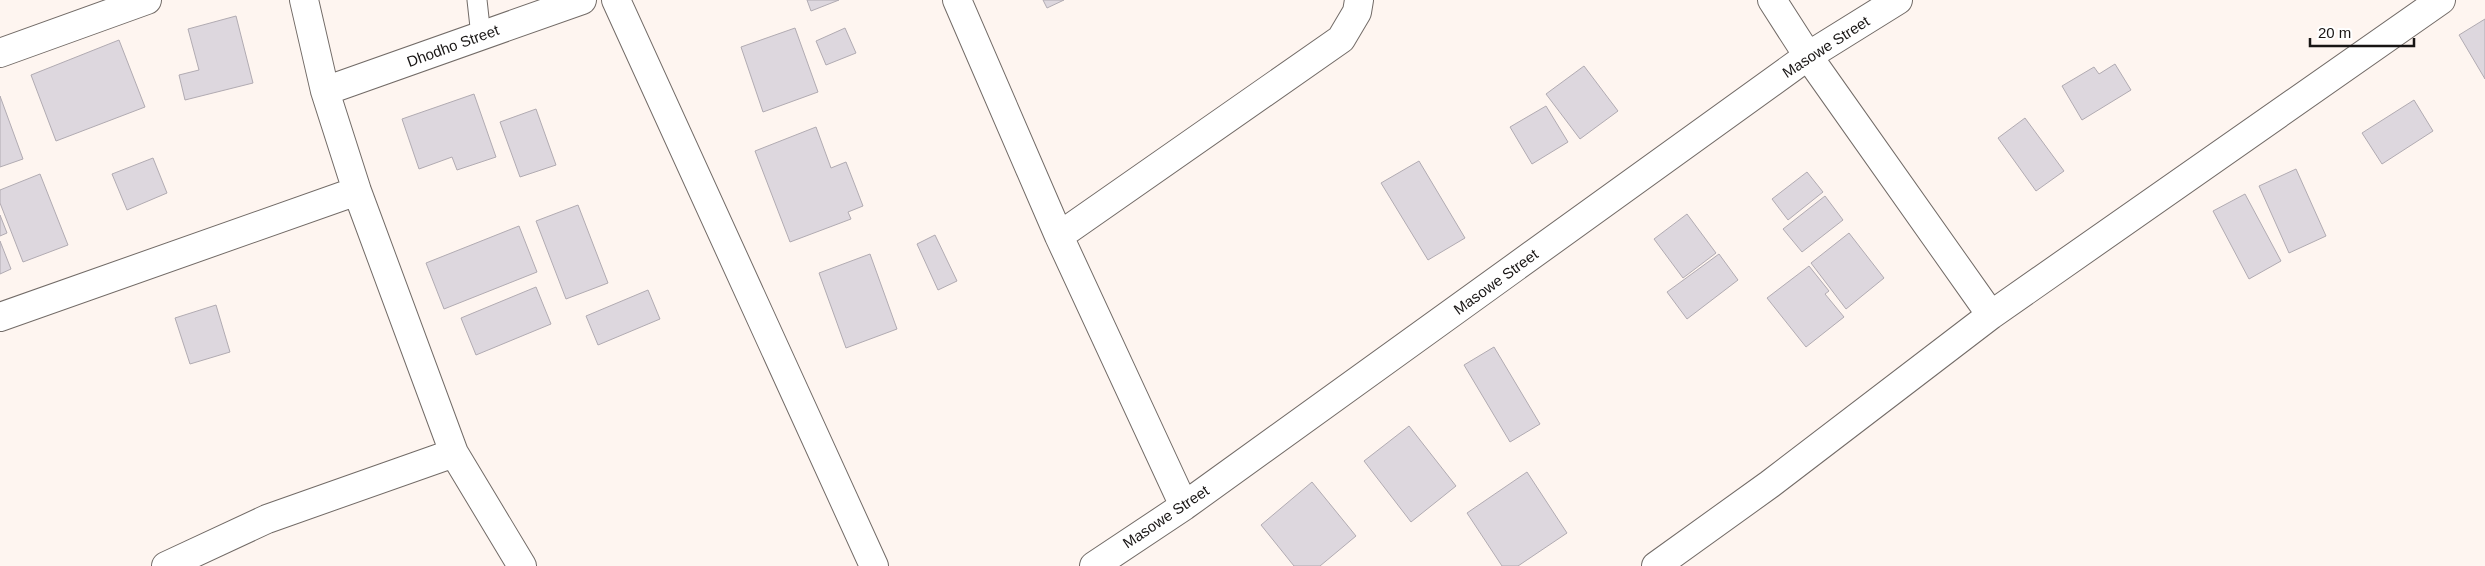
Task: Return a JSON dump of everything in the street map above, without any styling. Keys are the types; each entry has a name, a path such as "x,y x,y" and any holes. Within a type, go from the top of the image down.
{"street":[{"path":"0,53 147,0"},
{"path":"304,0 325,91 357,191 454,453 522,566"},
{"name":"Dhodho Street","path":"325,91 582,0"},
{"path":"616,0 874,566"},
{"path":"957,0 1059,236 1184,506"},
{"path":"1059,236 1341,38 1357,12 1359,0"},
{"path":"1772,0 1808,56 1991,314"},
{"name":"Masowe Street","path":"1094,566 1184,506 1808,56 1898,0"},
{"path":"1656,566 1770,484 1991,314 2440,0"},
{"path":"0,317 357,191"},
{"path":"166,566 267,519 454,453"}],"lane":[{"path":"477,0 481,36"}],"building":[{"path":"807,0 839,0 811,11"},
{"path":"1043,0 1064,0 1047,8"},
{"path":"236,16 253,83 185,100 179,75 199,70 188,29"},
{"path":"2485,19 2485,79 2459,35"},
{"path":"795,28 818,92 763,112 741,47"},
{"path":"845,28 856,53 826,65 816,41"},
{"path":"119,40 145,107 56,141 31,75"},
{"path":"2115,64 2131,90 2082,120 2062,86 2094,67 2099,74"},
{"path":"1584,66 1618,111 1580,139 1546,94"},
{"path":"474,94 496,157 457,170 452,157 419,169 402,119"},
{"path":"0,96 23,159 0,167"},
{"path":"2414,100 2433,131 2382,164 2362,133"},
{"path":"1546,106 1568,142 1532,164 1510,127"},
{"path":"536,109 556,165 520,177 500,122"},
{"path":"2025,118 2064,171 2036,191 1998,138"},
{"path":"816,127 831,168 846,162 863,206 848,212 851,219 790,242 755,151"},
{"path":"153,158 167,193 127,210 112,174"},
{"path":"1419,161 1465,238 1428,260 1381,183"},
{"path":"2296,169 2326,236 2289,253 2259,186"},
{"path":"1807,172 1823,192 1788,220 1772,199"},
{"path":"40,174 68,245 23,262 0,203 0,190"},
{"path":"2245,194 2281,261 2249,279 2213,211"},
{"path":"1825,196 1843,220 1802,252 1783,229"},
{"path":"578,205 608,283 566,299 536,221"},
{"path":"1687,214 1716,253 1683,278 1654,239"},
{"path":"0,215 7,233 0,236"},
{"path":"519,226 537,272 444,309 426,263"},
{"path":"1849,233 1884,278 1846,309 1811,263"},
{"path":"935,235 957,281 938,290 917,244"},
{"path":"0,241 11,269 0,274"},
{"path":"870,254 897,329 846,348 819,273"},
{"path":"1719,254 1738,280 1687,319 1667,292"},
{"path":"1809,266 1829,291 1825,294 1844,317 1806,347 1767,298"},
{"path":"536,287 551,324 476,355 461,318"},
{"path":"648,290 660,319 598,345 586,316"},
{"path":"216,305 230,352 190,364 175,318"},
{"path":"1494,347 1540,424 1510,442 1464,365"},
{"path":"1409,426 1456,486 1411,522 1364,461"},
{"path":"1527,472 1567,533 1518,566 1502,566 1467,513"},
{"path":"1312,482 1356,536 1320,566 1294,566 1261,525"}]}
